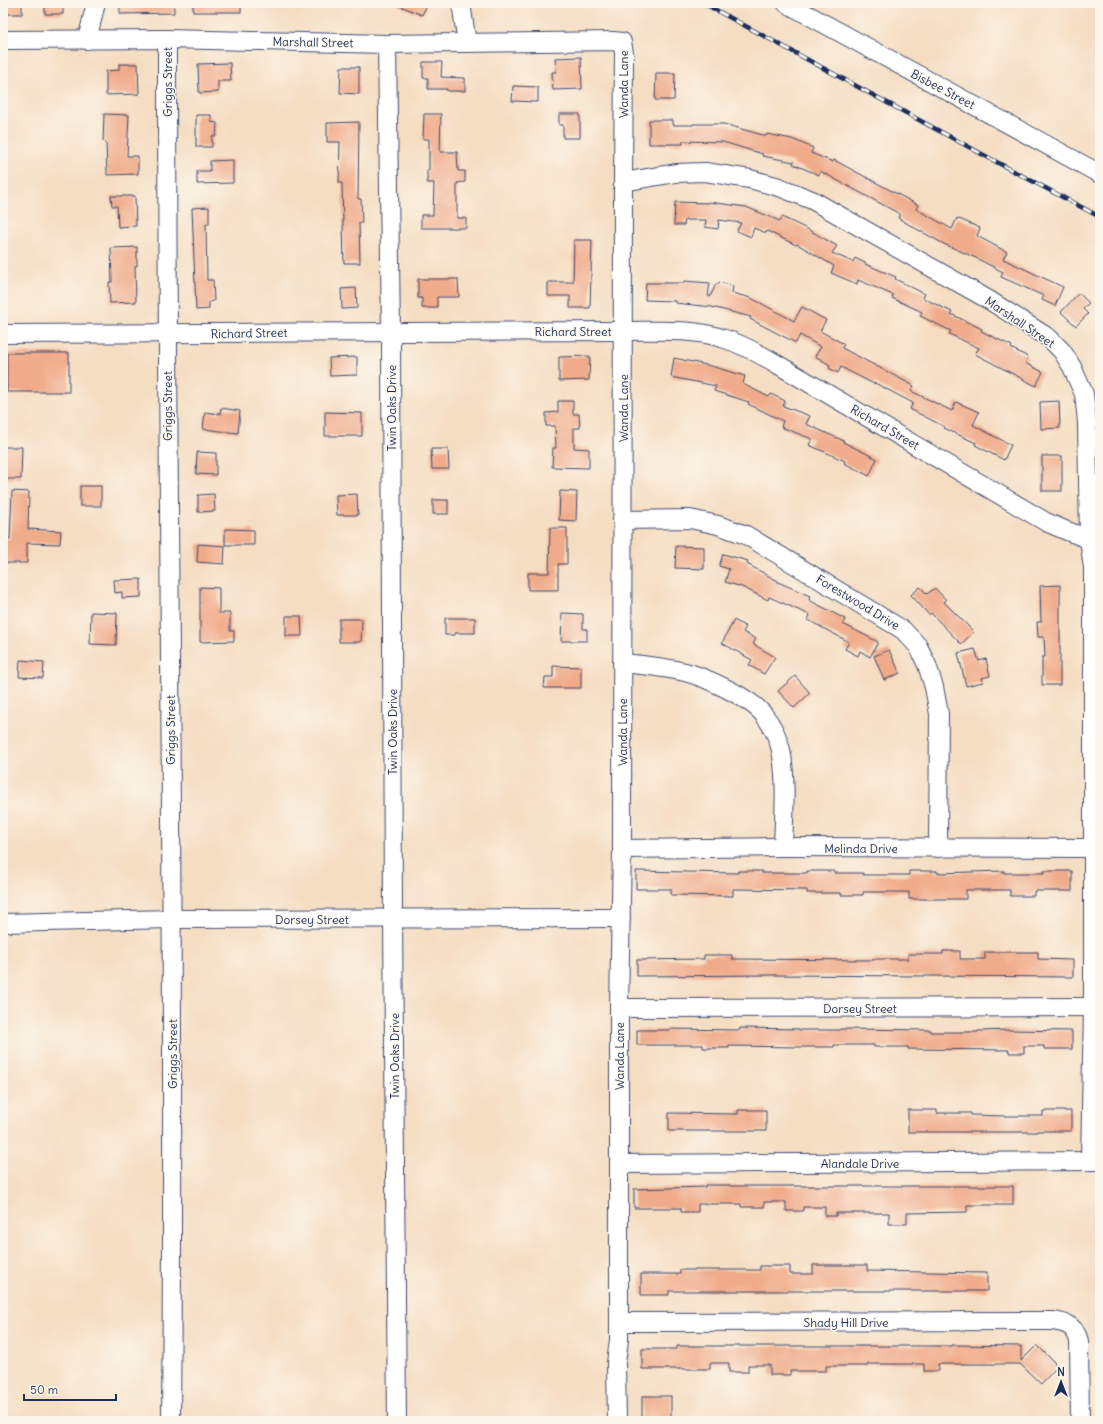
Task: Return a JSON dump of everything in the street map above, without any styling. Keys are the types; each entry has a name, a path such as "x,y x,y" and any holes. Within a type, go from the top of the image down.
{"street":[{"path":"87,40 96,3"},
{"path":"460,3 467,43"},
{"name":"Bisbee Street","path":"786,3 806,8 1100,174"},
{"name":"Marshall Street","path":"3,40 167,39 386,44 622,42"},
{"name":"Griggs Street","path":"167,39 167,334 173,1188 171,1421"},
{"name":"Wanda Lane","path":"617,1421 616,1363 619,1340 619,1008 622,849 624,53 622,42"},
{"name":"Twin Oaks Drive","path":"386,44 391,332 393,919 397,1421"},
{"name":"Marshall Street","path":"623,182 676,173 705,172 750,179 779,187 819,204 989,300 1049,338 1062,351 1072,367 1084,394 1088,429 1095,538 1093,568 1096,848 1095,1161"},
{"name":"Richard Street","path":"3,334 623,331 703,333 742,345 1046,522 1067,531 1095,538"},
{"name":"Forestwood Drive","path":"622,520 690,519 718,525 746,535 903,630 918,646 927,665 934,687 939,714 938,848"},
{"path":"622,663 660,667 686,672 713,682 748,701 763,714 774,731 781,750 784,775 783,847"},
{"name":"Melinda Drive","path":"622,849 783,847 1096,848"},
{"name":"Dorsey Street","path":"3,923 171,919 621,918"},
{"name":"Dorsey Street","path":"619,1008 1096,1008"},
{"name":"Alandale Drive","path":"619,1164 1095,1161"},
{"name":"Shady Hill Drive","path":"619,1322 1062,1322 1077,1332 1079,1341 1080,1421"}],"building":[{"path":"6,3 22,3 22,14 6,14"},
{"path":"45,3 63,3 63,14 45,14"},
{"path":"120,3 174,3 174,13 120,14"},
{"path":"193,3 241,3 241,12 193,12"},
{"path":"393,3 428,3 422,15"},
{"path":"581,57 582,89 553,90 552,72 556,72 555,58"},
{"path":"423,62 442,62 441,77 465,78 465,91 428,89 428,78 423,78"},
{"path":"230,63 231,81 218,81 218,92 199,93 198,64"},
{"path":"119,64 138,64 139,94 106,95 106,71 119,70"},
{"path":"341,67 359,67 359,94 340,93"},
{"path":"656,73 675,73 674,100 655,100"},
{"path":"513,86 538,87 538,102 512,101"},
{"path":"104,114 129,115 127,156 138,156 138,174 107,175 106,142 103,141"},
{"path":"424,114 441,114 440,152 457,152 458,171 465,171 465,182 457,183 457,218 466,218 466,228 421,228 421,215 433,215 434,183 427,183 427,170 429,170 429,139 423,139"},
{"path":"559,114 580,114 580,138 563,138 563,125 559,125"},
{"path":"196,115 211,115 211,122 217,123 216,136 212,136 212,147 196,147"},
{"path":"649,120 673,120 673,125 724,124 766,136 767,134 792,139 813,148 811,153 833,162 834,160 918,205 916,209 952,229 957,218 980,228 977,236 1007,252 1003,259 1063,287 1055,306 1042,300 1044,296 1001,277 1003,272 944,244 913,227 898,218 900,214 820,171 819,175 793,164 794,162 762,156 763,154 723,142 683,141 683,144 649,144"},
{"path":"359,122 358,199 361,199 362,223 359,223 360,263 344,263 342,183 339,183 340,142 327,142 327,123"},
{"path":"233,160 233,183 197,184 197,171 210,171 210,161"},
{"path":"111,196 135,196 136,226 118,227 117,206 112,206"},
{"path":"675,202 709,202 746,207 780,221 782,217 837,246 832,253 853,262 855,258 865,264 896,277 895,279 925,294 923,298 982,329 981,331 1012,346 1011,348 1028,357 1025,363 1043,372 1036,386 975,354 979,348 949,334 951,331 920,316 922,312 892,298 893,295 858,280 857,284 831,273 834,266 797,244 796,245 767,231 766,233 754,228 751,237 737,231 741,223 719,220 718,229 705,227 706,220 685,220 684,225 674,225"},
{"path":"209,207 209,224 206,224 207,280 213,280 214,301 209,302 209,309 196,310 192,208"},
{"path":"574,240 592,240 590,308 570,308 570,296 548,296 548,282 573,282"},
{"path":"137,247 137,266 135,266 136,302 110,303 109,282 112,282 111,248"},
{"path":"418,279 458,279 459,297 437,297 437,308 422,308 422,298 418,298"},
{"path":"684,281 710,283 708,296 710,297 716,284 719,284 719,282 733,286 732,293 751,298 794,321 802,307 826,320 820,331 844,344 842,348 914,386 911,391 952,411 956,402 979,412 973,425 1011,445 1004,460 975,445 976,443 944,428 945,427 910,409 913,403 875,383 874,384 841,367 838,373 829,368 830,365 815,356 821,347 800,335 796,343 750,319 751,317 712,307 675,303 675,301 645,300 646,283 684,283"},
{"path":"356,288 357,308 342,309 341,289"},
{"path":"1079,293 1089,303 1083,309 1088,314 1076,326 1061,312"},
{"path":"7,353 69,353 69,392 7,392"},
{"path":"590,356 589,380 559,381 559,357"},
{"path":"357,357 357,375 330,376 329,358"},
{"path":"674,358 711,366 745,376 743,384 769,397 771,394 785,401 783,406 810,416 806,424 844,441 843,442 877,459 869,476 844,463 845,461 809,445 812,439 781,427 783,421 748,404 749,402 714,391 716,386 671,377"},
{"path":"558,401 573,401 573,414 579,414 580,428 574,428 574,448 589,449 589,468 552,467 553,448 556,448 555,426 546,426 546,413 558,412"},
{"path":"1059,401 1060,428 1041,429 1040,402"},
{"path":"221,408 240,411 238,433 203,429 205,412 220,414"},
{"path":"325,412 362,413 362,436 325,436"},
{"path":"3,447 22,447 21,479 3,479"},
{"path":"431,449 448,449 449,469 432,469"},
{"path":"197,452 216,453 216,475 196,474"},
{"path":"1042,456 1062,456 1062,491 1042,491"},
{"path":"80,486 101,486 101,506 80,506"},
{"path":"12,491 29,492 28,529 61,531 60,544 27,543 27,563 3,563 3,539 10,539"},
{"path":"560,491 577,492 576,521 559,520"},
{"path":"214,494 215,511 198,512 198,495"},
{"path":"357,494 358,515 337,515 336,495"},
{"path":"433,500 448,500 448,514 433,514"},
{"path":"550,528 567,528 567,564 558,564 558,590 528,590 528,573 549,573"},
{"path":"225,529 254,530 254,545 225,545"},
{"path":"198,544 225,546 224,564 197,562"},
{"path":"676,546 704,547 704,569 675,568"},
{"path":"723,554 748,561 747,564 778,582 810,596 809,600 845,619 843,624 878,642 870,657 860,651 858,656 845,649 849,642 808,620 810,615 769,597 768,600 742,587 725,582 729,569 719,566"},
{"path":"141,579 141,597 122,598 122,592 115,593 114,580"},
{"path":"1060,585 1060,685 1042,685 1042,657 1045,657 1044,637 1038,637 1037,622 1041,622 1040,586"},
{"path":"200,587 219,588 219,613 230,613 230,631 234,631 234,641 200,642"},
{"path":"920,587 927,594 935,588 946,600 944,602 974,632 961,644 931,613 929,615 911,595"},
{"path":"91,612 117,613 116,645 90,644"},
{"path":"562,613 583,614 583,629 587,629 587,641 561,641"},
{"path":"286,616 301,616 302,636 286,636"},
{"path":"445,618 475,618 475,633 455,633 455,635 445,635"},
{"path":"339,619 362,619 361,642 339,642"},
{"path":"734,620 746,627 743,632 756,639 753,644 775,657 764,674 749,665 752,660 722,643"},
{"path":"975,649 979,661 986,659 990,676 982,678 983,682 966,686 958,653"},
{"path":"889,650 900,673 884,680 874,656"},
{"path":"20,660 44,662 43,678 19,677"},
{"path":"553,666 581,667 581,688 544,688 545,677 553,677"},
{"path":"795,676 810,693 794,708 778,691"},
{"path":"636,871 738,873 738,871 762,871 762,873 807,873 807,871 834,871 834,873 863,873 863,875 909,875 909,871 937,871 937,873 1004,871 1004,873 1044,873 1044,871 1072,871 1072,891 1034,891 1034,896 1010,896 1010,890 966,890 966,899 909,899 909,892 863,892 863,895 841,895 841,893 807,893 807,890 733,889 733,896 671,895 671,889 636,889"},
{"path":"943,951 960,951 960,959 985,959 985,952 1038,952 1038,959 1073,960 1073,977 775,975 637,976 637,960 704,959 704,955 732,955 732,959 908,959 908,954 943,954"},
{"path":"740,1028 799,1030 931,1030 931,1032 978,1032 1009,1030 1072,1031 1072,1049 1044,1049 1044,1046 1024,1046 1024,1053 1009,1053 1009,1050 908,1049 908,1047 874,1047 874,1045 834,1045 834,1047 729,1046 729,1048 703,1048 703,1045 637,1045 637,1030 740,1030"},
{"path":"738,1110 766,1110 766,1131 669,1131 669,1113 738,1114"},
{"path":"908,1110 937,1110 937,1113 971,1113 971,1115 1004,1116 1043,1116 1043,1111 1071,1111 1071,1131 908,1132"},
{"path":"705,1185 1013,1186 1013,1205 967,1205 967,1212 907,1213 907,1224 889,1224 889,1213 836,1213 836,1216 825,1216 825,1207 803,1207 803,1211 786,1211 786,1202 764,1202 764,1207 741,1207 741,1204 698,1204 698,1212 681,1212 681,1208 634,1208 634,1189 705,1187"},
{"path":"813,1265 867,1265 867,1271 987,1273 987,1291 669,1291 669,1295 641,1295 641,1274 680,1274 680,1270 760,1270 760,1266 790,1266 790,1274 813,1274"},
{"path":"1037,1345 1058,1366 1041,1384 1020,1364 938,1364 938,1371 924,1371 924,1364 826,1366 826,1371 790,1371 790,1375 770,1375 770,1365 748,1365 748,1372 729,1372 729,1363 710,1363 710,1369 642,1369 642,1349 677,1349 677,1346 1021,1346 1021,1361"},
{"path":"642,1396 671,1396 671,1421 642,1421"}],"railway":[{"path":"703,3 1100,217"}]}
